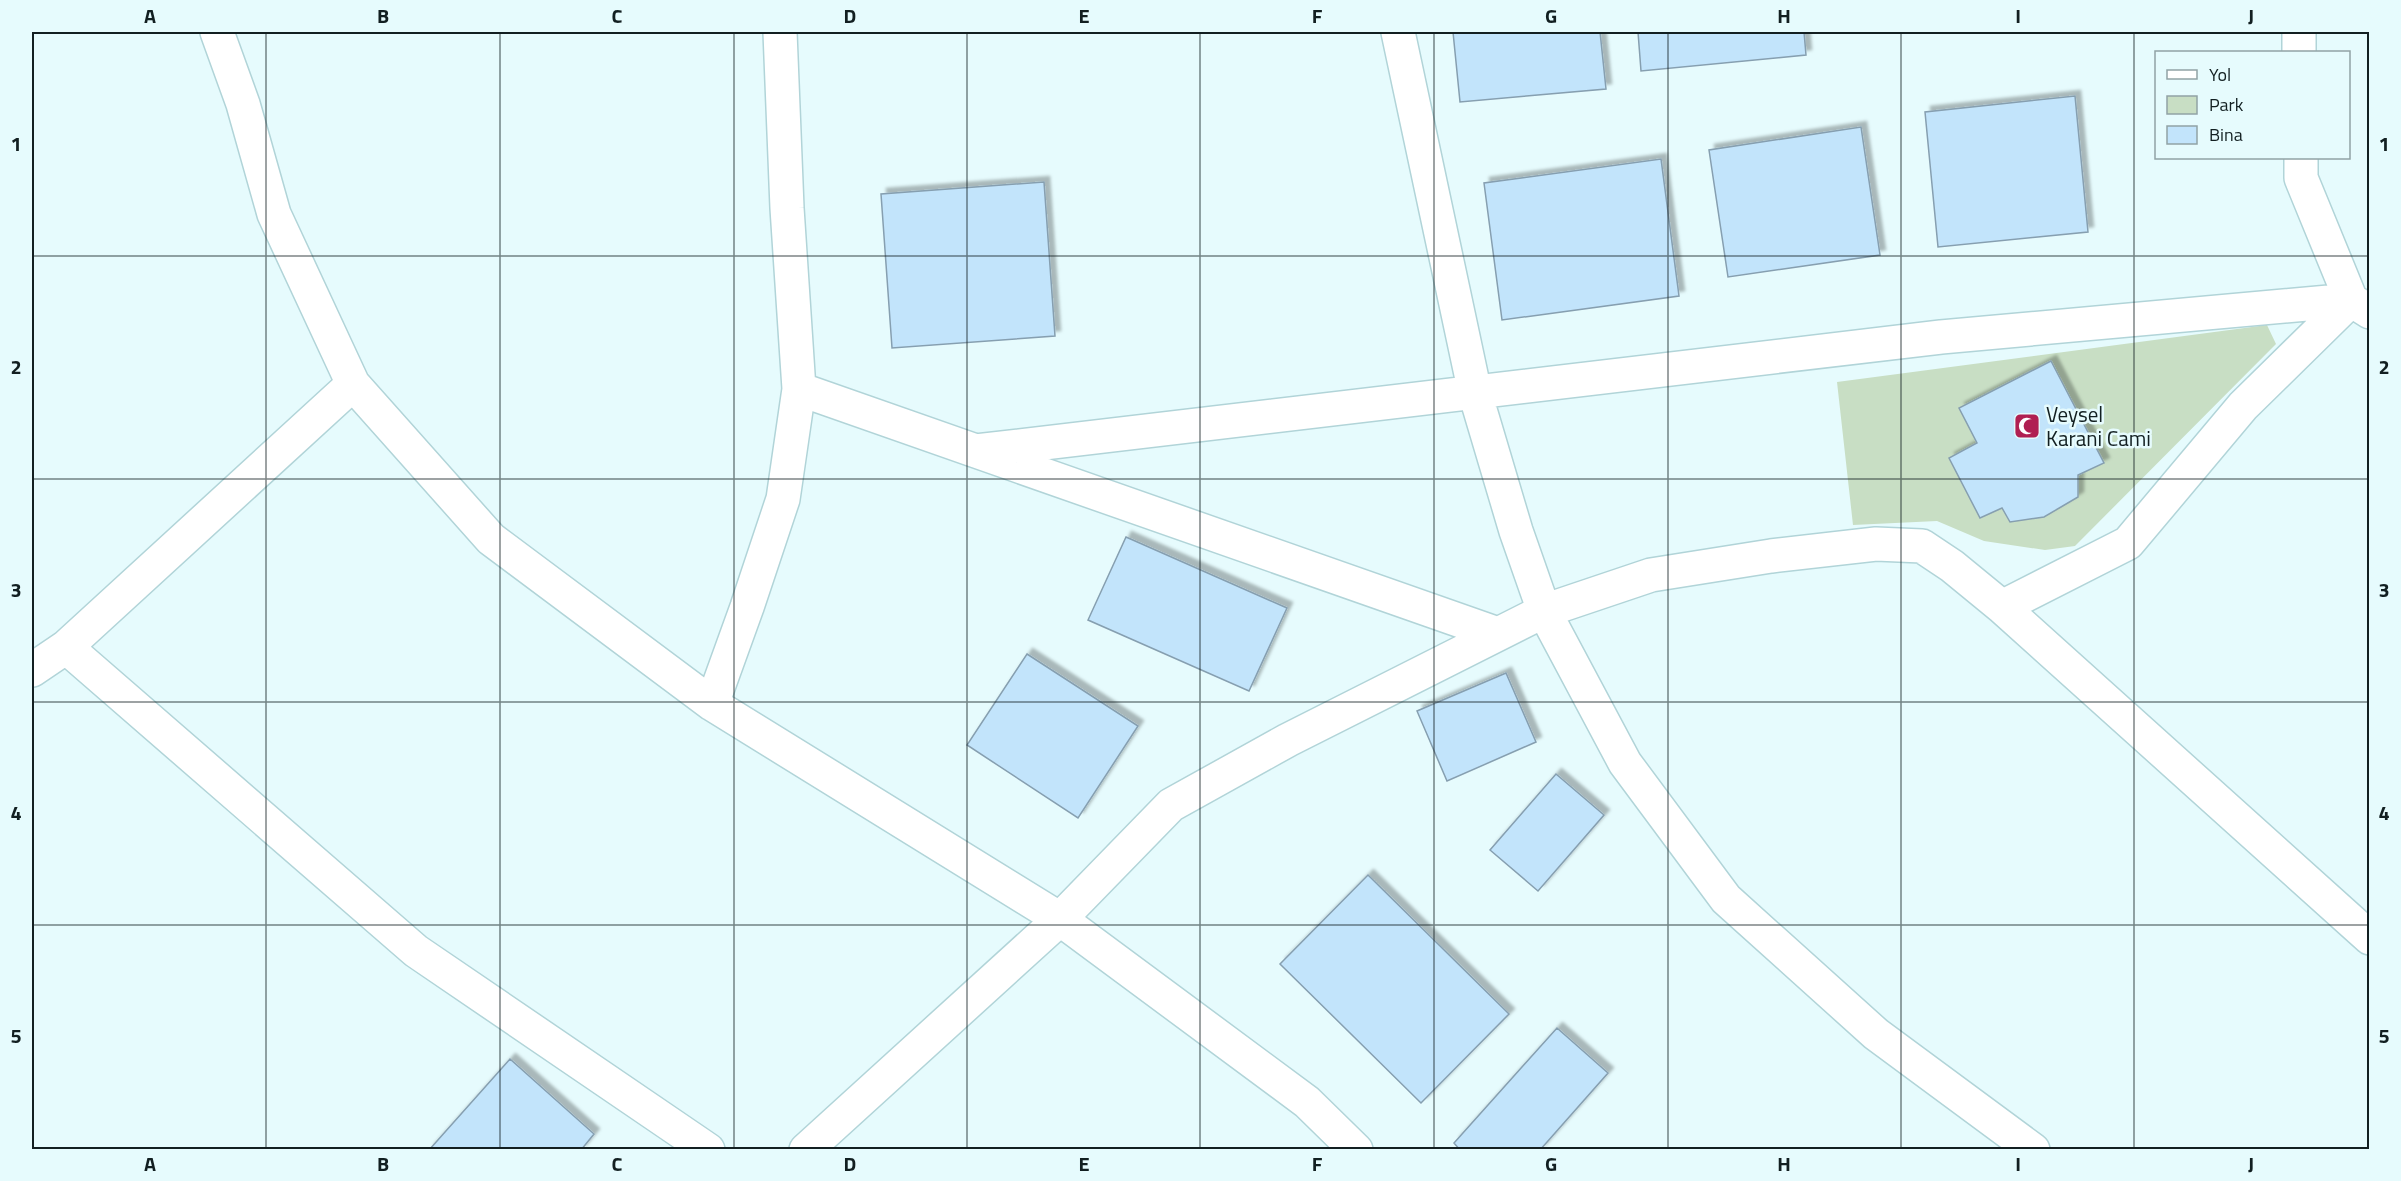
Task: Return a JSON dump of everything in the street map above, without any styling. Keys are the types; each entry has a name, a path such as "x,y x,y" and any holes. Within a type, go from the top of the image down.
{"street":[{"path":"218,32 243,104 274,214 353,384 491,539 712,704 1060,919 1307,1102 1356,1149"},
{"path":"712,704 783,499 799,389 786,208 780,32"},
{"path":"1398,32 1475,393 1516,531 1544,611 1625,763 1726,899 1876,1034 2033,1149"},
{"path":"2299,32 2299,51"},
{"path":"2301,159 2301,178 2360,306"},
{"path":"976,451 1941,337 2360,306"},
{"path":"2002,607 2128,543 2242,406 2360,306"},
{"path":"32,670 66,648 353,384"},
{"path":"799,389 1498,634"},
{"path":"806,1149 1060,919 1171,805 1288,740 1544,611 1651,575 1771,556 1876,544 1922,546 1952,566 2002,607 2370,938"},
{"path":"66,648 416,951 708,1149"}],"green space":[{"path":"2267,325 2276,344 2075,546 2045,550 1984,541 1937,521 1853,525 1837,382"}],"building":[{"path":"1453,32 1600,32 1606,89 1460,102"},
{"path":"1638,32 1804,32 1806,55 1641,71"},
{"path":"2075,96 2088,232 1938,247 1925,112"},
{"path":"1861,127 1880,255 1728,277 1709,150"},
{"path":"1661,159 1679,296 1502,320 1484,183"},
{"path":"1044,182 1055,336 892,348 881,194"},
{"name":"Veysel Karani Cami","path":"2051,361 2104,463 2078,475 2078,497 2044,517 2010,522 2002,508 1980,518 1949,458 1977,443 1959,408"},
{"path":"1126,537 1287,608 1249,691 1088,620"},
{"path":"1027,654 1138,726 1078,818 967,745"},
{"path":"1506,673 1536,742 1447,781 1417,711"},
{"path":"1556,774 1604,815 1538,891 1490,850"},
{"path":"1368,875 1509,1014 1421,1103 1280,964"},
{"path":"1557,1028 1608,1073 1540,1150 1460,1150 1454,1143"},
{"path":"510,1059 594,1134 581,1150 429,1150"}],"place":[{"name":"Veysel Karani Cami","path":"2027,426"}]}
